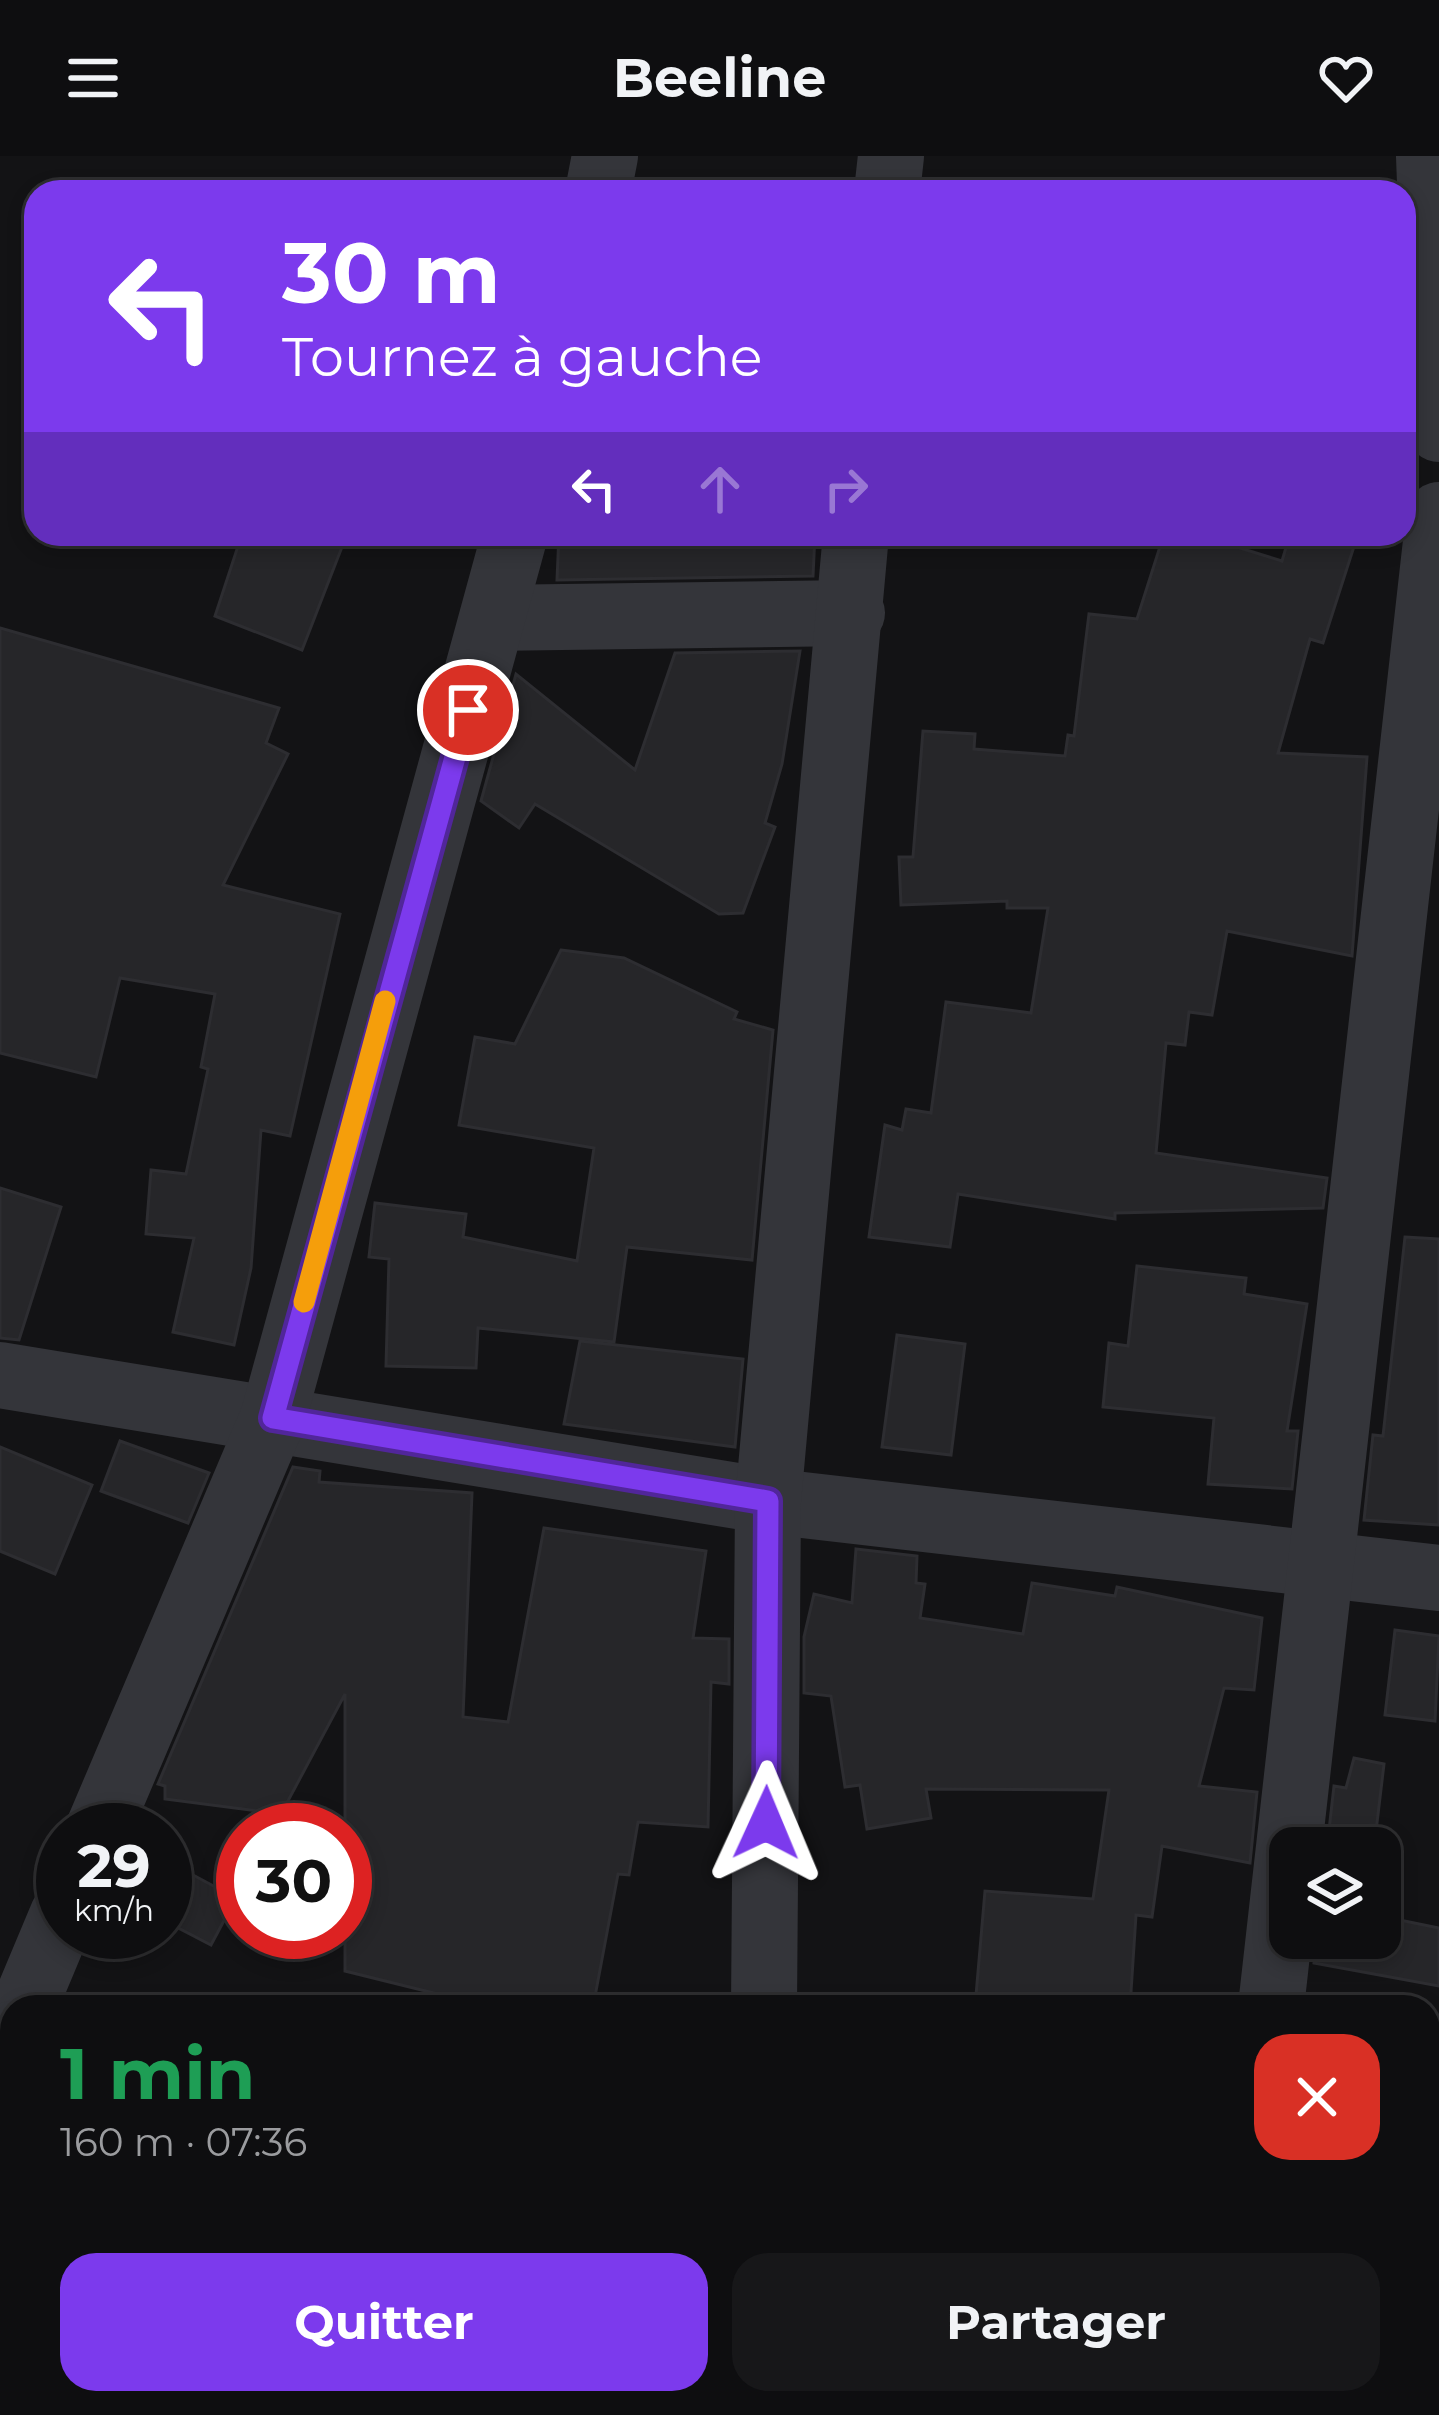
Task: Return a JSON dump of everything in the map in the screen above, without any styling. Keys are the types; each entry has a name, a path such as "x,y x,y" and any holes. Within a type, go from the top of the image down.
{"street":[{"path":"1429,156 1439,429"},
{"path":"1272,1995 1439,515"},
{"path":"109,1803 273,1418 512,546"},
{"path":"764,1995 768,1501 855,546"},
{"path":"495,618 852,613"},
{"path":"0,1375 768,1501 1439,1579"},
{"path":"29,1995 44,1959"}],"building":[{"path":"238,546 342,546 302,650 215,616"},
{"path":"558,546 814,546 813,576 557,580"},
{"path":"1160,546 1234,546 1282,561 1286,546 1354,546 1323,643 1310,639 1278,753 1367,757 1352,956 1227,931 1212,1015 1189,1012 1185,1045 1166,1043 1156,1153 1327,1178 1323,1208 1115,1213 1115,1219 958,1194 950,1247 869,1237 885,1125 902,1130 906,1109 931,1113 946,1002 1031,1013 1048,908 1007,908 1007,901 901,905 899,857 913,857 923,731 975,734 974,749 1065,756 1068,735 1074,736 1089,614 1137,619"},
{"path":"0,628 279,708 266,743 288,754 223,885 340,914 290,1136 261,1130 251,1268 234,1345 173,1332 194,1238 146,1234 151,1170 186,1174 208,1069 201,1067 215,994 120,978 96,1077 0,1053"},
{"path":"800,651 782,764 765,823 775,827 743,913 719,914 535,804 519,828 481,801 516,674 635,770 675,653"},
{"path":"561,950 624,958 737,1012 734,1019 773,1030 752,1260 627,1247 614,1342 478,1328 476,1368 386,1366 389,1259 369,1257 375,1203 466,1214 463,1237 577,1261 594,1148 459,1125 475,1037 515,1044"},
{"path":"0,1188 61,1207 19,1340 0,1338"},
{"path":"1405,1237 1439,1239 1439,1525 1364,1520 1373,1435 1383,1436"},
{"path":"1137,1266 1246,1278 1244,1294 1307,1304 1287,1431 1298,1431 1292,1489 1208,1484 1214,1418 1103,1407 1109,1343 1128,1346"},
{"path":"897,1335 965,1344 951,1455 882,1447"},
{"path":"580,1341 743,1359 735,1447 564,1424"},
{"path":"120,1441 209,1473 188,1523 101,1491"},
{"path":"0,1447 92,1485 55,1574 0,1551"},
{"path":"293,1467 320,1471 319,1482 472,1493 463,1717 508,1722 544,1528 706,1551 693,1638 729,1639 729,1684 711,1682 708,1827 638,1822 629,1875 618,1874 595,1995 442,1995 345,1971 345,1959 372,1959 372,1803 345,1803 345,1694 287,1803 216,1806 165,1799 165,1786 158,1784"},
{"path":"856,1549 917,1556 916,1583 925,1584 920,1618 1023,1634 1032,1583 1115,1596 1117,1587 1262,1618 1254,1690 1224,1688 1199,1786 1257,1792 1250,1863 1162,1846 1152,1917 1136,1915 1131,1995 976,1995 985,1891 1093,1899 1109,1790 926,1789 931,1818 867,1829 860,1785 845,1787 831,1696 804,1693 804,1637 814,1594 852,1603"},
{"path":"1395,1630 1439,1636 1435,1721 1385,1715"},
{"path":"1354,1758 1384,1764 1376,1827 1329,1827 1334,1786 1346,1788"},
{"path":"192,1874 216,1887 216,1936 211,1945 192,1935"},
{"path":"1401,1920 1439,1928 1439,1986 1314,1963 1314,1959 1401,1959"}],"slow traffic":[{"path":"304,1302 385,1001"}],"route":[{"path":"468,710 273,1418 768,1501 766,1823"}]}
